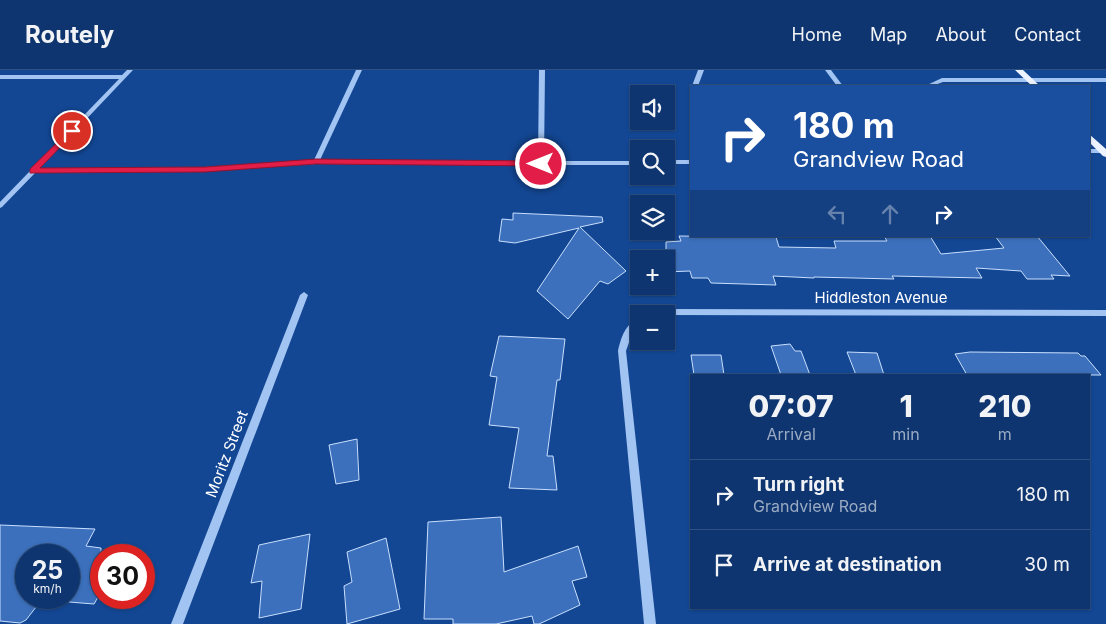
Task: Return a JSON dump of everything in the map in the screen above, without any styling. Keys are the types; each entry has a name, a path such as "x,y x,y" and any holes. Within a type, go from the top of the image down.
{"main road":[{"path":"1019,70 1035,85"},
{"path":"1090,138 1105,152"}],"street":[{"path":"0,206 130,70"},
{"path":"316,162 359,70"},
{"path":"541,164 542,70"},
{"path":"694,85 701,70"},
{"path":"828,70 839,85"},
{"path":"0,77 123,77"},
{"path":"930,85 942,80 1106,80"},
{"path":"1090,151 1105,152"},
{"path":"33,171 205,169 316,162 630,163"},
{"path":"675,162 690,162"},
{"name":"Moritz Street","path":"178,624 304,295"},
{"name":"Hiddleston Avenue","path":"675,312 1106,313"},
{"path":"630,330 626,335 622,350 650,624"}],"building":[{"path":"513,213 602,217 603,222 580,227 626,271 608,284 600,281 568,319 537,291 579,228 515,243 499,241 502,219 513,220"},
{"path":"679,236 776,237 779,247 836,248 834,241 887,241 885,237 931,237 941,254 1004,248 996,237 1038,237 1070,276 1051,275 1054,279 1027,279 1021,271 976,268 982,278 892,276 894,279 773,276 776,285 711,283 708,278 692,278 690,271 675,272 675,250 666,250 666,242 681,241"},
{"path":"499,336 565,339 560,380 557,380 547,456 553,456 557,490 509,488 519,428 489,425 497,377 490,376"},
{"path":"790,344 795,351 801,351 810,374 781,374 771,346"},
{"path":"847,352 877,353 884,374 856,374"},
{"path":"970,352 1078,353 1081,356 1085,356 1101,375 966,374 955,354"},
{"path":"691,355 721,355 724,374 694,374"},
{"path":"357,439 359,480 336,484 329,445"},
{"path":"501,517 504,572 578,546 587,577 572,581 580,605 539,624 534,624 532,616 496,624 453,624 453,619 424,619 428,522"},
{"path":"0,525 95,529 86,546 90,547 90,604 80,603 80,544 15,544 15,609 34,609 26,620 20,623 0,621"},
{"path":"310,534 301,609 259,618 262,581 251,583 259,545"},
{"path":"386,538 400,609 347,624 344,586 352,582 347,552"}],"route":[{"path":"72,131 33,171 205,169 316,162 541,164"}]}
